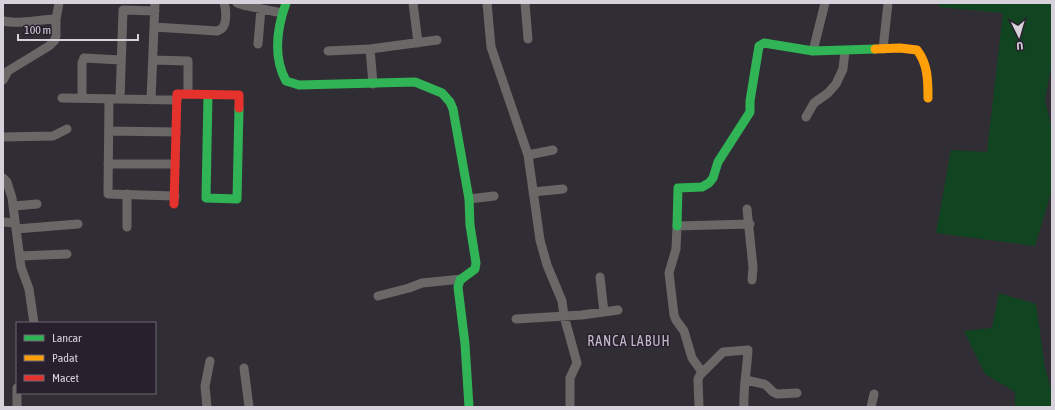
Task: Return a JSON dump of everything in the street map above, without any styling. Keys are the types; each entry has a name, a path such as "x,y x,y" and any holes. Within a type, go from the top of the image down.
{"street":[{"path":"3,80 5,71 53,43 56,36 56,19 59,3"},
{"path":"154,27 218,31 224,27 225,24 226,7 224,3"},
{"path":"237,3 282,13"},
{"path":"286,3 282,13 278,34 280,67 286,81 299,85 416,82 437,90 446,96 450,102 468,199 476,266 473,271 458,283 458,296 465,344 469,407"},
{"path":"413,3 418,43"},
{"path":"487,3 491,47 528,155 540,240 562,301 564,316 578,363 570,378 570,407"},
{"path":"525,3 528,39"},
{"path":"813,51 825,3"},
{"path":"883,49 888,3"},
{"path":"120,99 124,7 155,7 151,100"},
{"path":"258,44 261,9"},
{"path":"3,21 21,22 56,19"},
{"path":"328,51 370,49 437,40"},
{"path":"702,372 692,358 684,331 674,315 669,273 676,249 678,188 702,187 711,181 718,162 750,112 750,101 760,45 764,43 813,51 883,49 918,50 924,62 928,98"},
{"path":"370,49 373,84"},
{"path":"806,117 814,103 828,93 836,84 843,69 845,51"},
{"path":"82,98 82,63 84,58 121,60"},
{"path":"153,60 188,61 188,94"},
{"path":"109,99 108,194 127,194 174,200 177,94 208,94 239,95 237,199 206,198 208,94"},
{"path":"62,98 176,100"},
{"path":"3,137 54,136 67,129"},
{"path":"109,131 176,132"},
{"path":"528,155 553,150"},
{"path":"108,164 175,164"},
{"path":"3,178 10,188 14,206 15,226 22,270 29,289 34,322"},
{"path":"533,192 563,188"},
{"path":"127,194 127,227"},
{"path":"468,199 494,196"},
{"path":"14,206 37,204"},
{"path":"747,209 750,224 752,280"},
{"path":"3,222 15,226 78,224"},
{"path":"677,226 750,224"},
{"path":"20,256 67,254"},
{"path":"600,277 604,312"},
{"path":"378,296 409,288 422,282 462,279"},
{"path":"516,319 564,316 618,310"},
{"path":"699,407 698,379 702,372 723,352 748,350 744,407"},
{"path":"207,407 205,386 210,361"},
{"path":"244,368 249,407"},
{"path":"746,380 764,384 777,394 797,393"},
{"path":"17,394 17,407"},
{"path":"871,407 874,394"}],"green space":[{"path":"939,3 1052,3 1052,63 1045,100 1052,129 1052,190 1035,246 936,233 951,150 987,152 1003,13 939,7"},
{"path":"999,293 1036,304 1045,368 1052,393 1052,407 1015,407 1015,392 985,374 964,331 992,328"}],"traffic: fast":[{"path":"286,3 280,22 278,42 279,62 286,81 299,85 415,82 442,93 450,102 453,109 469,199 470,225 476,263 475,269 460,280 458,287 465,344 469,407"},
{"path":"677,226 678,188 702,187 709,183 713,178 718,162 750,112 750,101 759,46 764,43 813,51 875,49"},
{"path":"208,95 206,198 237,199 239,108"}],"traffic: slow":[{"path":"875,49 900,48 917,50 921,55 925,67 928,98"}],"traffic: jam":[{"path":"174,204 177,94 239,95 239,108"}],"district":[{"name":"RANCA LABUH","path":"629,341"}]}
